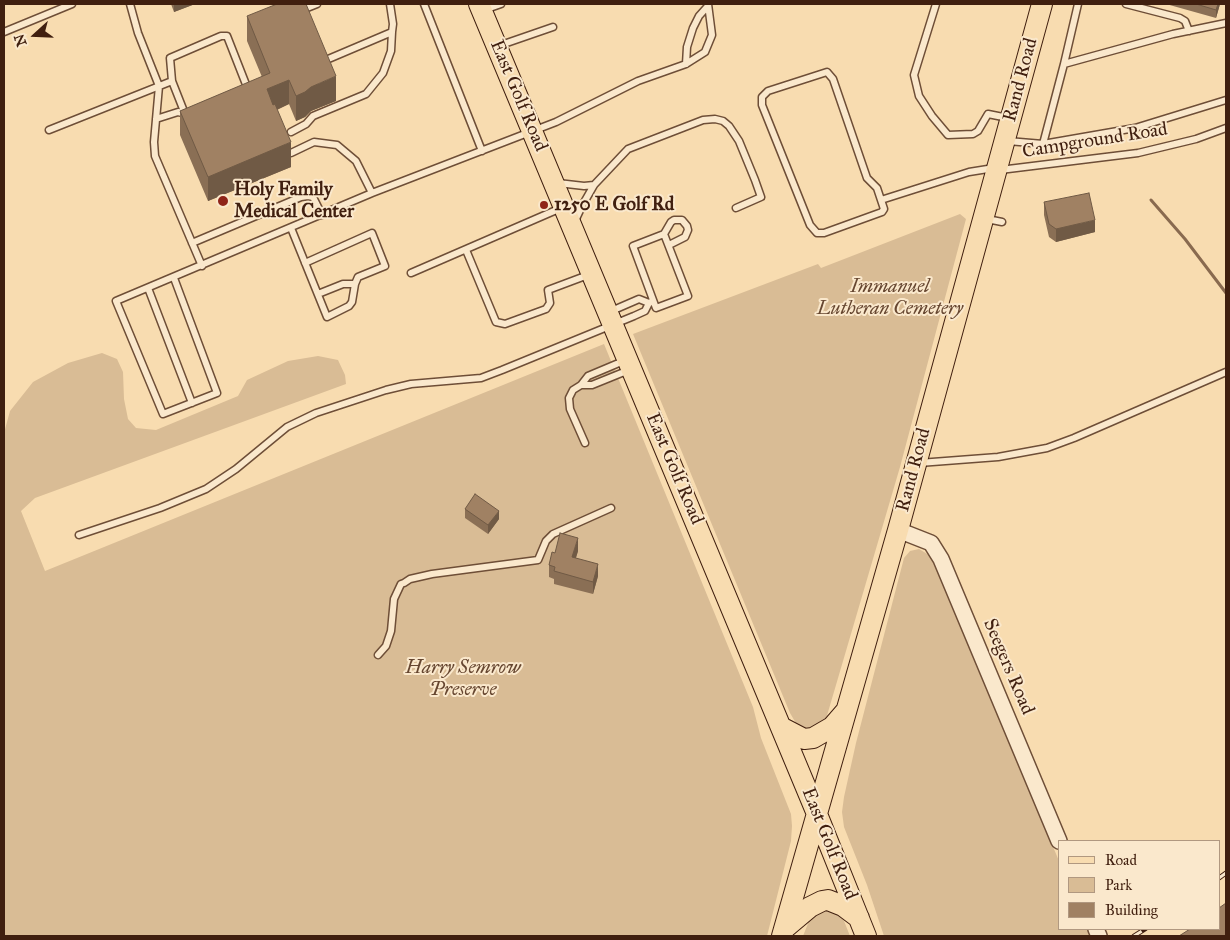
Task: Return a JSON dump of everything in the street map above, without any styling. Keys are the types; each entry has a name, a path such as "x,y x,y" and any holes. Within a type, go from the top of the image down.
{"main road":[{"name":"Rand Road","path":"784,932 898,530 915,463 993,220 997,169 1042,4"},
{"name":"East Golf Road","path":"481,7 818,814 862,927"},
{"path":"781,727 804,738 813,738 832,727 847,711"},
{"path":"784,932 810,907 828,900 843,906 862,927"}],"street":[{"name":"Seegers Road","path":"898,530 931,543 941,559 1059,840"}],"lane":[{"path":"4,32 72,4"},
{"path":"130,4 138,34 159,86 155,156 202,266"},
{"path":"294,13 317,4"},
{"path":"290,132 306,124 313,116 366,94 383,73 391,51 393,24 390,4"},
{"path":"424,4 482,150"},
{"path":"481,7 501,4"},
{"path":"936,4 914,75 919,96 948,136 973,134 978,131 988,114 1010,119"},
{"path":"1043,144 1078,4"},
{"path":"1126,4 1180,18 1185,22 1189,31"},
{"path":"686,64 687,47 693,28 699,16 708,5"},
{"path":"174,278 217,393 163,414 116,301 372,194 558,121 638,81 686,64 706,52 712,35 708,5"},
{"path":"1064,64 1226,23"},
{"path":"497,47 553,27"},
{"path":"326,60 392,32"},
{"path":"185,114 172,81 170,58 221,36 227,36 247,87 236,95"},
{"path":"827,72 833,79 867,178 877,188 881,200 884,209 882,212 824,233 817,233 810,225 762,105 762,97 768,92 827,72"},
{"path":"49,130 172,81"},
{"path":"1005,140 1043,144 1134,128 1226,100"},
{"path":"156,119 178,112 185,114 194,111"},
{"path":"573,227 594,185 628,149 703,120 714,119 723,121 734,133 761,197 736,208"},
{"name":"Campground Road","path":"881,200 969,172 1017,169 1138,154 1196,139 1226,128"},
{"path":"291,153 314,142 337,145 356,161 372,194"},
{"path":"554,183 594,185"},
{"path":"192,243 301,196 313,197 322,215"},
{"path":"411,273 564,207"},
{"path":"664,234 688,296 656,308 651,302 633,246 664,234 671,222 682,220 688,230 685,237 669,245"},
{"path":"291,228 326,317 349,306 352,302 358,277 385,266 372,233 305,263"},
{"path":"466,250 496,322 506,324 546,309 550,303 548,290 592,273"},
{"path":"318,294 343,284 355,284"},
{"path":"148,288 192,402"},
{"path":"79,535 160,508 206,489 236,470 287,427 316,413 378,392 411,384 481,378 612,318 640,299 651,302"},
{"path":"612,318 645,312 651,302"},
{"path":"581,385 592,385 630,363"},
{"path":"584,443 570,409 569,398 573,390 581,385 588,376 630,363"},
{"path":"915,463 940,463 998,457 1047,448 1226,372"},
{"path":"378,655 386,646 391,631 394,599 401,584 410,579 432,574 538,560 546,541 553,534 611,508"}],"green space":[{"name":"Immanuel Lutheran Cemetery","path":"960,214 966,219 900,467 826,719 810,731 797,725 790,713 633,334 818,264 821,268"},
{"name":"Harry Semrow Preserve","path":"604,344 753,707 761,738 791,814 791,841 767,936 4,936 4,433 10,411 33,382 68,363 102,353 117,359 123,372 124,399 128,419 136,428 156,430 238,396 247,380 288,361 318,356 338,360 345,375 346,384 35,498 21,511 45,571"},
{"path":"919,549 929,555 935,565 1058,859 1058,930 1087,930 1090,936 884,936 867,885 844,827 842,812 856,743 904,558 910,551"},
{"path":"820,908 838,913 844,921 850,936 803,936 811,916"}],"building":[{"path":"277,4 306,4 336,76 296,96 289,80 267,89 291,142 208,177 180,111 270,73 247,16"},
{"path":"1196,4 1218,4 1216,10"},
{"path":"1089,193 1095,220 1056,229 1049,224 1044,202"},
{"path":"475,494 499,511 488,525 465,509"},
{"path":"560,533 578,538 572,557 598,564 593,582 554,571 555,567 549,565 552,552 555,553"},
{"path":"1226,903 1226,936 1179,936 1188,930 1220,930 1220,907"}],"waterway":[{"path":"1151,200 1185,239 1226,293"}],"railway":[{"path":"1220,877 1226,873"},
{"path":"1134,936 1143,930"}],"place":[{"name":"Holy Family Medical Center","path":"223,201"},
{"name":"1250 E Golf Rd","path":"544,205"}]}
